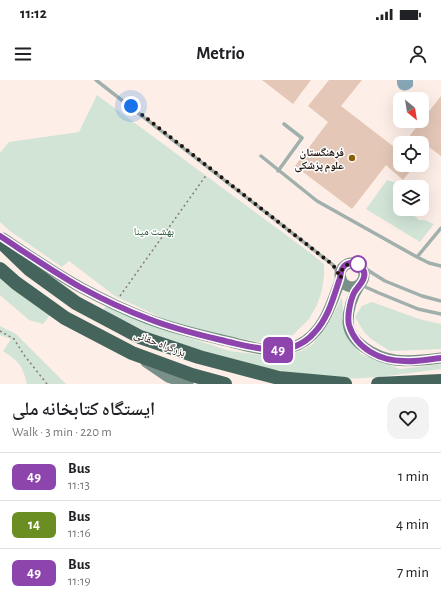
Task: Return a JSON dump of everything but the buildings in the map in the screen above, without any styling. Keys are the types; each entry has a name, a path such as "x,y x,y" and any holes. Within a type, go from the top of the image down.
{"highway":[{"name":"بزرگراه حقانی","path":"0,242 29,269 76,303 140,337 199,357 280,378 345,384"},
{"name":"بزرگراه حقانی","path":"0,269 16,283 65,318 132,353 192,375 224,384"},
{"path":"378,384 441,381"}],"main road":[{"path":"0,236 74,283 114,304 150,320 183,331 261,349 279,350 290,348 300,344 311,336 328,314 341,278 341,270 350,263 358,264 364,274 362,281 354,293 348,323 355,338 367,350 383,358 405,361 441,358"},
{"path":"341,278 348,286 352,287 360,284"},
{"path":"132,353 168,377 188,384"}],"lane":[{"path":"96,80 333,265 341,278"},
{"path":"278,171 302,138 284,124"},
{"path":"261,156 317,201 417,257 429,263 441,266"},
{"path":"417,257 441,228"},
{"path":"358,264 385,281 422,296 441,301"},
{"path":"360,284 418,309 441,314"}],"path":[{"path":"114,304 210,168"},
{"path":"0,331 14,339 24,355 47,384"}],"green space":[{"name":"بهشت مينا","path":"97,95 324,264 322,290 317,305 309,319 293,335 258,342 177,325 115,296 69,261 62,267 10,231 0,222 0,153 9,142 79,132"},
{"path":"387,180 393,182 393,216 414,216 419,220 425,220 434,224 420,242 366,209"},
{"path":"0,278 50,315 43,324 29,320 0,295"},
{"path":"342,297 344,330 361,354 400,369 441,364 441,369 380,377 342,379 263,368 172,344 103,311 107,304 174,333 230,351 278,357 301,351 313,344 329,323"},
{"path":"372,302 419,319 441,324 441,349 390,351 371,339 364,332 355,317 362,306"},
{"path":"0,326 16,334 66,384 27,384 19,364 3,351 11,339 0,335"}],"water":[{"path":"397,80 413,80 413,86 405,91 402,90 398,87"}],"bus line":[{"name":"49","path":"0,236 51,270 80,287 150,320 183,331 261,349 279,350 290,348 300,344 311,336 328,314 341,278 341,270 347,264 358,264 363,270 364,278 354,293 348,323 355,338 367,350 383,358 405,361 441,358"}],"place":[{"name":"فرهنگستان علوم پزشکی","path":"352,158"}],"route":[{"path":"131,106 333,265 341,278 341,270 347,264 358,264"}]}
